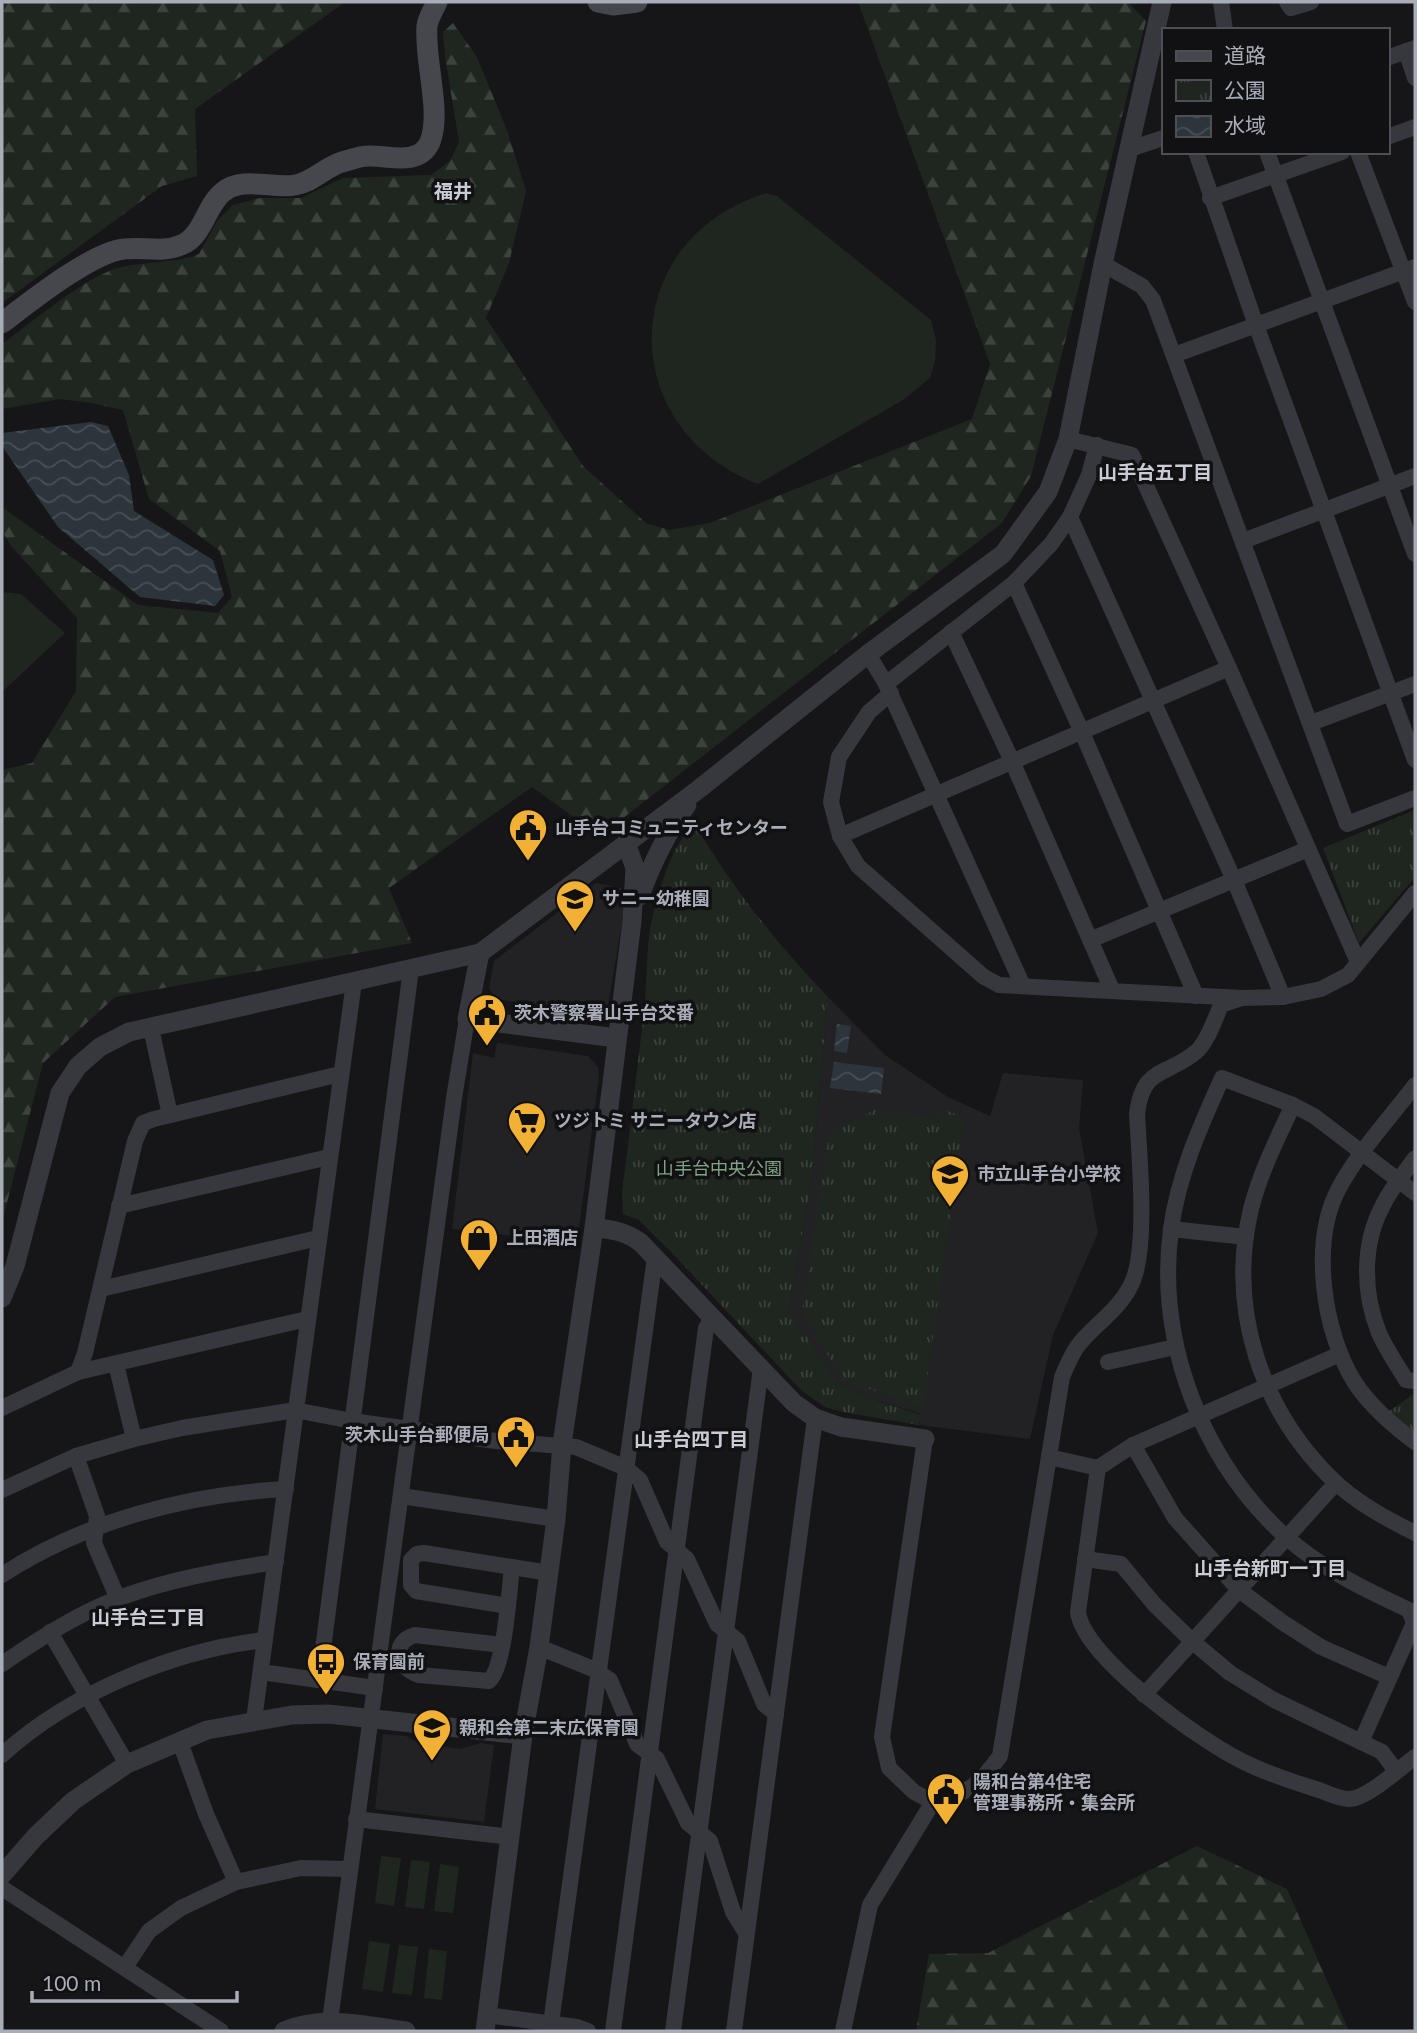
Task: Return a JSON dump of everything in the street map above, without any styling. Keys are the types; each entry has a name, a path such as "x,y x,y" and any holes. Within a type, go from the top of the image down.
{"main road":[{"path":"2,323 104,254 122,249 169,249 184,245 192,238 221,193 232,186 292,186 307,182 333,165 367,156 399,159 418,156 430,144 434,122 427,24 437,2"},
{"path":"598,2 613,5 637,2"}],"street":[{"path":"2,1298 15,1266 60,1093 78,1066 100,1047 129,1032 480,953 699,789 868,654 1003,554 1048,492 1068,439 1103,264 1162,2"},
{"path":"1221,2 1225,28"},
{"path":"1287,2 1291,8 1311,2"},
{"path":"1389,57 1411,49 1415,78"},
{"path":"1389,136 1415,127"},
{"path":"1130,149 1162,138"},
{"path":"1197,154 1210,198 1415,760"},
{"path":"1268,154 1415,554"},
{"path":"1210,198 1336,154"},
{"path":"1359,154 1410,269 1415,302"},
{"path":"1103,264 1142,286 1153,300 1347,824 1415,798"},
{"path":"1174,355 1410,269"},
{"path":"1068,439 1132,455 1359,962"},
{"path":"1097,445 1089,475 1070,517 1051,544 1014,583 951,632 888,689 839,757 831,802 840,836 858,866 984,978 999,985 1196,996 1283,997 1321,989 1348,975 1415,893"},
{"path":"1243,541 1415,476"},
{"path":"1070,517 1234,880 1283,997"},
{"path":"1014,583 1196,996"},
{"path":"951,632 1012,761 1112,990"},
{"path":"868,654 888,689 938,794 1023,986"},
{"path":"840,836 1229,668"},
{"path":"1311,723 1415,684"},
{"path":"632,921 650,869 668,832 699,789"},
{"path":"588,2031 577,2027 551,2028 486,2023 523,1735 549,1573 562,1444 594,1228 632,921 635,868 626,843"},
{"path":"1090,940 1308,849"},
{"path":"331,2021 349,1869 372,1719 454,1098 480,953"},
{"path":"319,1680 411,969"},
{"path":"254,1720 354,982"},
{"path":"594,1228 630,1234 655,1256 794,1402 815,1418 841,1427 925,1439 881,1737 889,1768 914,1792 933,1802 958,1797 984,1779 1000,1756 1062,1377 1077,1345 1114,1309 1131,1286 1138,1267 1141,1234 1137,1114 1139,1095 1161,1070 1180,1063 1200,1048 1221,1005 1242,998"},
{"path":"467,1019 616,1038"},
{"path":"151,1028 170,1115"},
{"path":"78,1372 101,1289 135,1140 143,1124 340,1074"},
{"path":"1361,1742 1415,1623 1409,1610 1366,1590 1325,1566 1287,1537 1253,1504 1220,1456 1197,1415 1175,1347 1168,1265 1171,1229 1180,1184 1198,1131 1222,1078 1293,1105 1314,1116 1415,1193"},
{"path":"1415,1085 1339,1189 1326,1226 1323,1269 1329,1321 1340,1354 1355,1383 1392,1426 1415,1442"},
{"path":"1293,1105 1266,1165 1251,1207 1243,1269 1244,1302 1251,1339 1266,1386 1301,1443 1336,1483 1377,1514 1415,1533"},
{"path":"119,1206 329,1157"},
{"path":"1415,1158 1381,1208 1367,1263 1372,1313 1380,1336 1406,1380 1415,1381"},
{"path":"1171,1229 1246,1237"},
{"path":"101,1289 318,1238"},
{"path":"551,2028 655,1256"},
{"path":"613,2031 706,1328 713,1317"},
{"path":"2,1408 78,1372 307,1319"},
{"path":"1108,1362 1175,1347"},
{"path":"1049,1457 1098,1468 1133,1445 1340,1354"},
{"path":"116,1364 134,1439"},
{"path":"673,2031 761,1368"},
{"path":"2,1490 76,1456 134,1439 182,1428 295,1410 352,1421 496,1441 576,1447 626,1468 639,1480 667,1542 687,1559 717,1624 738,1641 764,1704 776,1714"},
{"path":"734,2031 815,1418"},
{"path":"1133,1445 1175,1518 1239,1590 1321,1647 1389,1677"},
{"path":"76,1456 97,1516 94,1544 118,1599"},
{"path":"1098,1468 1078,1612 1079,1624 1111,1663 1144,1695 1212,1745 1244,1762 1281,1778 1347,1799 1360,1797 1415,1757"},
{"path":"1144,1695 1336,1483"},
{"path":"2,1575 96,1528 163,1507 252,1491 286,1489"},
{"path":"401,1496 556,1519"},
{"path":"508,1606 416,1591 411,1585 411,1560 417,1554 424,1553 549,1573"},
{"path":"1085,1559 1121,1564 1153,1604 1230,1673 1274,1700 1382,1752 1396,1771"},
{"path":"2,1664 50,1632 118,1599 198,1574 276,1562"},
{"path":"502,1645 415,1635 407,1637 403,1642 400,1659 402,1666 409,1672 419,1675 489,1681 493,1678 502,1645 512,1567"},
{"path":"50,1632 127,1764"},
{"path":"2,1755 40,1726 127,1677 165,1662 233,1643 265,1640"},
{"path":"539,1647 610,1680 638,1744 657,1759 688,1823 710,1841 733,1912 746,1933"},
{"path":"261,1672 375,1688"},
{"path":"2,1875 36,1836 73,1801 127,1764 207,1730 254,1720 328,1714 523,1735"},
{"path":"180,1742 206,1814 236,1882"},
{"path":"843,2031 870,1905 933,1802"},
{"path":"356,1819 511,1837"},
{"path":"125,1967 149,1931 181,1908 236,1882 301,1868 349,1869"},
{"path":"2,1888 221,2031"},
{"path":"284,2031 310,2023 331,2021 406,2031"}],"shaded area":[{"name":"サニー幼稚園","path":"596,883 621,888 625,905 608,1006 592,1014 495,999 489,988 494,961"},
{"name":"市立山手台小学校","path":"828,997 885,1055 948,1097 990,1116 1003,1073 1083,1080 1079,1128 1098,1233 1053,1335 1030,1439 919,1425 921,1414 869,1398 837,1382 789,1310 811,1183"},
{"path":"497,1043 588,1056 598,1067 599,1077 577,1243 452,1229 473,1053 494,1058"},
{"path":"383,1734 406,1736 416,1742 460,1749 481,1743 494,1745 484,1822 375,1809"}],"green space":[{"path":"2,2 345,2 195,109 197,176 162,186 2,303"},
{"path":"858,2 1128,2 1146,21 1031,476 1002,523 600,836 532,787 389,888 412,943 115,997 43,1063 2,1222 2,770 32,763 76,691 77,618 11,546 2,531 2,507 138,605 218,613 232,597 220,551 149,499 123,410 60,399 2,409 2,344 69,294 109,271 199,254 217,221 233,205 260,198 301,198 343,178 431,175 450,161 459,142 443,32 453,23 477,57 508,133 526,191 509,263 486,318 583,466 646,523 669,530 710,523 972,419 990,364"},
{"path":"766,193 777,196 931,320 936,340 935,361 930,378 903,400 758,484 711,457 677,421 658,379 652,335 660,291 682,250 717,216"},
{"path":"2,592 21,594 65,633 2,692"},
{"path":"1415,810 1415,877 1359,943 1323,848"},
{"name":"山手台中央公園","path":"696,826 757,916 828,997 811,1183 789,1310 837,1382 869,1398 921,1415 919,1425 842,1412 825,1407 802,1391 639,1220 623,1214 622,1192 644,1011 650,931 660,889 672,857 687,832"},
{"path":"942,1109 964,1117 923,1407 843,1380 802,1312 829,1135 874,1110 937,1119"},
{"path":"1415,1393 1415,1436 1388,1412"},
{"path":"1197,1846 1287,1889 1349,2031 916,2031 929,1954 988,1953"},
{"path":"381,1856 401,1858 394,1906 375,1903"},
{"path":"411,1860 430,1862 424,1909 405,1907"},
{"path":"440,1864 459,1867 453,1913 434,1911"},
{"path":"369,1941 390,1944 383,1992 362,1989"},
{"path":"399,1945 418,1947 412,1995 392,1993"},
{"path":"429,1949 447,1951 442,2000 424,1998"}],"water":[{"path":"91,422 108,426 129,475 134,511 213,560 224,595 215,606 140,597 58,527 2,446 2,433"},
{"path":"837,1024 851,1026 847,1053 834,1051"},
{"path":"834,1062 884,1068 881,1094 830,1088"}],"place":[{"name":"山手台コミュニティセンター","path":"528,862"},
{"name":"サニー幼稚園","path":"575,933"},
{"name":"茨木警察署山手台交番","path":"487,1047"},
{"name":"ツジトミ サニータウン店","path":"527,1155"},
{"name":"市立山手台小学校","path":"950,1208"},
{"name":"上田酒店","path":"479,1272"},
{"name":"茨木山手台郵便局","path":"516,1469"},
{"name":"保育園前","path":"326,1696"},
{"name":"親和会第二末広保育園","path":"432,1762"},
{"name":"陽和台第4住宅 管理事務所・集会所","path":"946,1826"}],"district":[{"name":"福井","path":"453,191"},
{"name":"山手台五丁目","path":"1155,472"},
{"name":"山手台四丁目","path":"691,1439"},
{"name":"山手台新町一丁目","path":"1270,1568"},
{"name":"山手台三丁目","path":"148,1617"}]}
